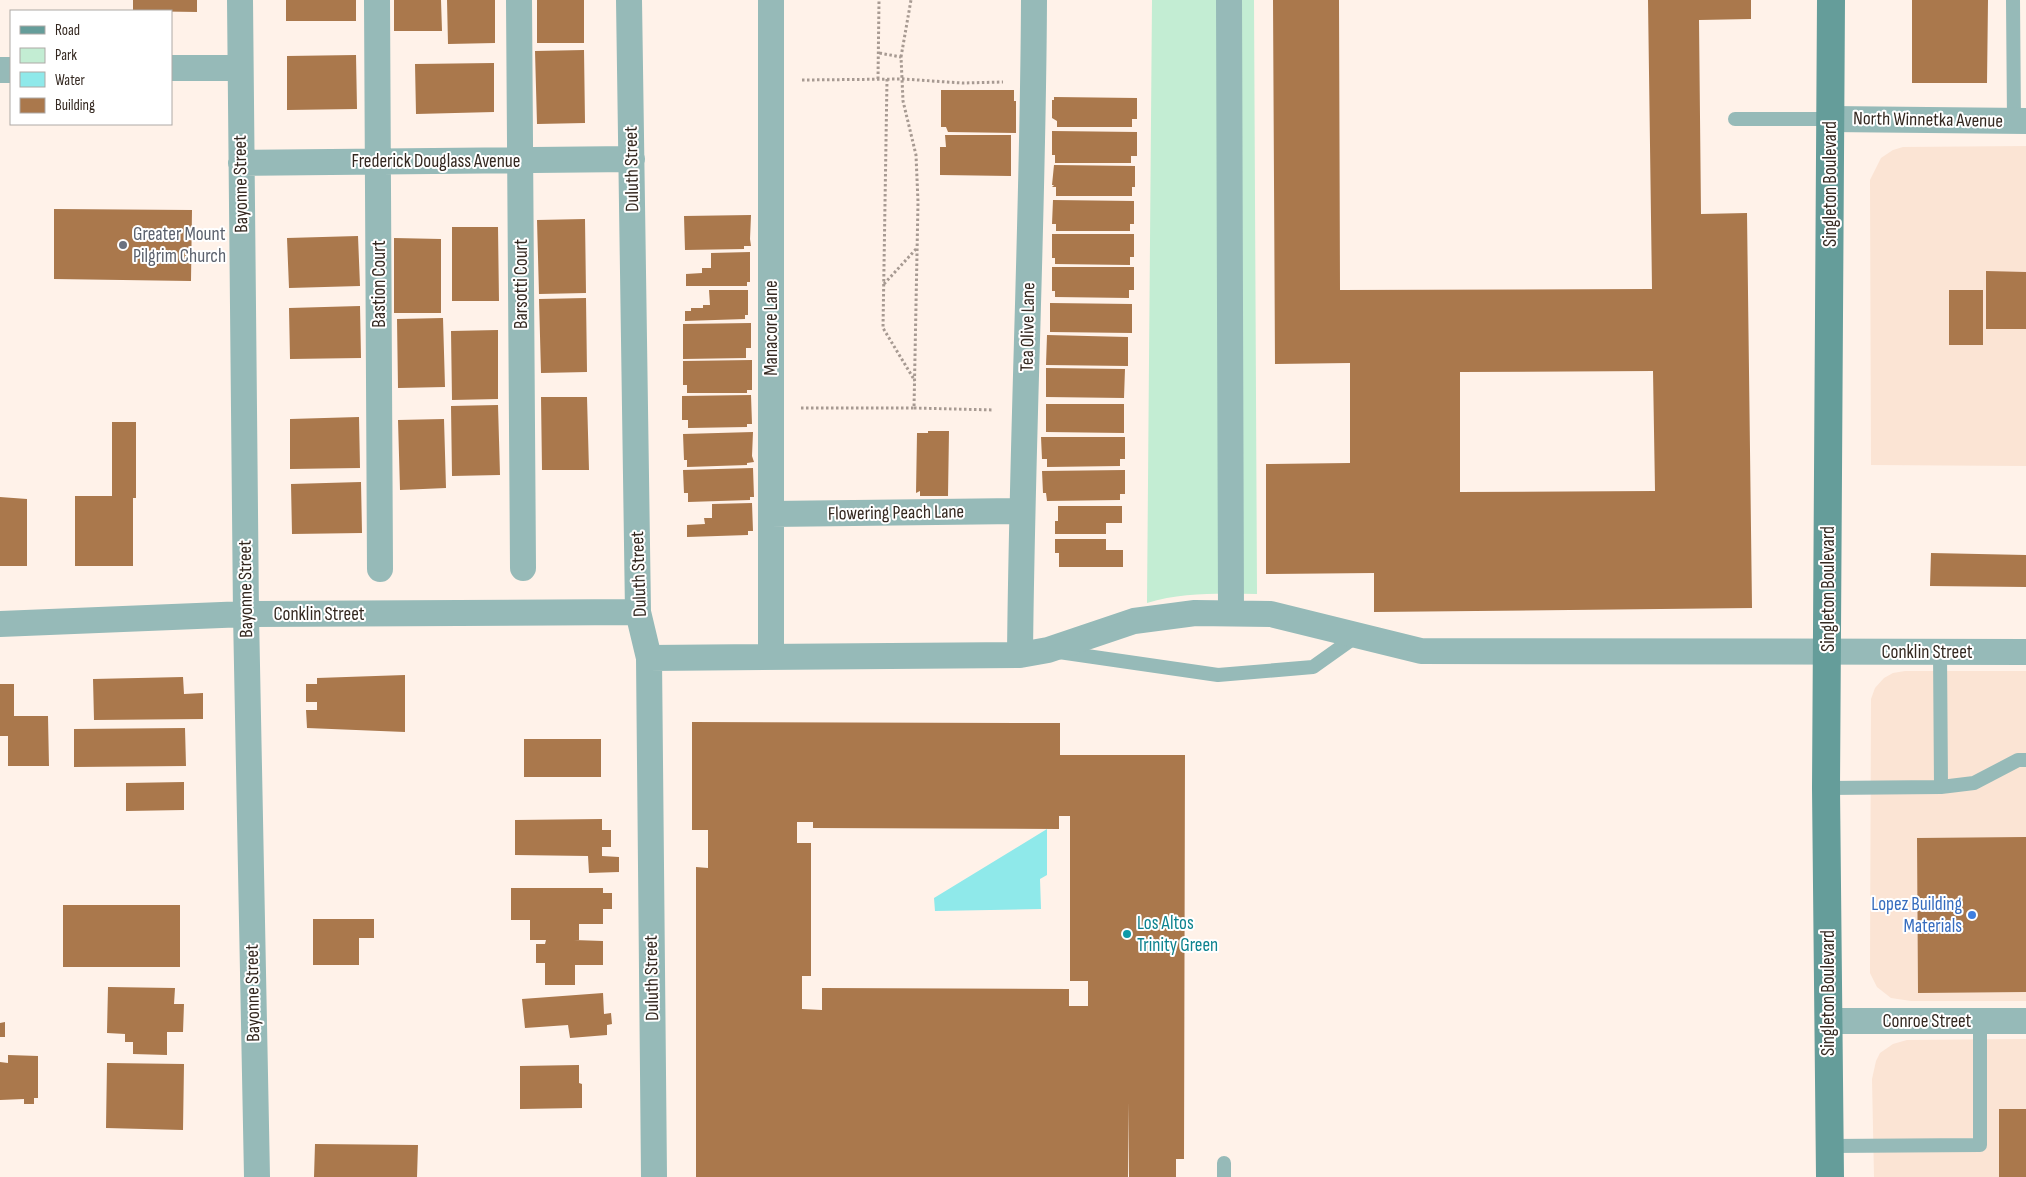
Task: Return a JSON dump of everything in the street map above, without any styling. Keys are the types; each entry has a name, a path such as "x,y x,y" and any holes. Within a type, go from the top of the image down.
{"main road":[{"name":"Singleton Boulevard","path":"1830,1177 1826,788 1831,0"}],"street":[{"name":"Bayonne Street","path":"240,0 246,614 257,1177"},
{"name":"Bastion Court","path":"377,0 380,569"},
{"name":"Barsotti Court","path":"519,0 523,568"},
{"name":"Duluth Street","path":"629,0 638,612 649,658 654,1177"},
{"name":"Manacore Lane","path":"771,0 771,656"},
{"name":"Tea Olive Lane","path":"1020,655 1021,511 1026,411 1034,0"},
{"path":"1229,0 1231,613"},
{"path":"172,68 240,68"},
{"name":"North Winnetka Avenue","path":"1830,119 2020,121"},
{"name":"Frederick Douglass Avenue","path":"241,163 379,160 632,159"},
{"name":"Flowering Peach Lane","path":"772,514 1021,511"},
{"name":"Conklin Street","path":"0,624 246,614 638,612"},
{"name":"Conklin Street","path":"649,658 1020,655 1048,650 1134,622 1195,613 1271,614 1422,651 2026,652"},
{"name":"Conroe Street","path":"1829,1021 2026,1021"}],"lane":[{"path":"2013,0 2020,121"},
{"path":"1735,119 1830,119"},
{"path":"1048,650 1218,674 1313,667 1358,635"},
{"path":"1940,652 1941,787"},
{"path":"1826,788 1941,787 1974,783 2018,760 2026,760"},
{"path":"1829,1146 1980,1146 1980,1021"}],"path":[{"path":"878,78 879,0"},
{"path":"911,0 901,57 903,101 916,155 917,247 914,408"},
{"path":"879,53 901,57"},
{"path":"887,78 882,328 915,382"},
{"path":"771,81 903,78 962,83 1033,82"},
{"path":"883,285 917,247"},
{"path":"772,408 914,408 1026,411"}],"shaded area":[{"path":"2026,146 2026,466 1871,465 1870,180 1881,158 1893,150 1903,147"},
{"path":"1905,671 2026,671 2026,1001 1911,1001 1891,998 1877,987 1870,973 1871,699 1875,688 1884,678 1893,673"},
{"path":"2026,1039 2026,1177 1874,1177 1872,1079 1880,1053 1893,1044 1907,1040"}],"green space":[{"path":"1152,0 1254,0 1257,594 1188,595 1147,603"}],"water":[{"path":"1047,829 1047,875 1040,879 1041,909 935,911 934,898"}],"building":[{"path":"133,0 197,0 197,12 133,10"},
{"path":"286,0 356,0 356,21 286,21"},
{"path":"394,0 441,0 442,31 394,31"},
{"path":"447,0 495,0 495,43 448,44"},
{"path":"537,0 584,0 584,43 537,43"},
{"path":"1273,0 1339,0 1340,290 1652,289 1648,0 1751,0 1751,19 1699,20 1701,214 1747,213 1752,608 1374,612 1374,573 1266,574 1266,464 1350,463 1350,363 1275,364","holes":["1653,371 1655,491 1460,492 1460,372"]},
{"path":"1912,0 1988,0 1987,83 1912,83"},
{"path":"584,50 585,123 537,124 535,51"},
{"path":"356,55 357,109 287,110 287,56"},
{"path":"494,63 494,112 416,114 415,64"},
{"path":"941,90 1014,90 1016,133 948,132 946,127 941,127"},
{"path":"1054,97 1137,98 1137,119 1132,119 1132,127 1057,127 1057,121 1052,118 1052,100 1054,100"},
{"path":"1052,131 1137,132 1137,156 1131,156 1131,163 1055,163 1055,155 1052,155"},
{"path":"945,135 1011,135 1011,176 940,175 940,147 946,147"},
{"path":"1054,165 1135,166 1135,187 1132,187 1132,196 1056,196 1056,187 1052,187 1054,185 1052,185"},
{"path":"1053,200 1134,201 1134,224 1130,224 1130,231 1056,231 1056,224 1052,224"},
{"name":"Greater Mount Pilgrim Church","path":"54,209 192,210 191,281 54,279"},
{"path":"751,215 751,246 744,246 744,249 685,250 684,216"},
{"path":"585,219 586,293 539,294 537,220"},
{"path":"452,227 498,227 499,301 452,301"},
{"path":"1052,234 1134,234 1134,257 1130,257 1130,265 1055,264 1055,258 1052,258"},
{"path":"358,236 360,286 289,288 287,238"},
{"path":"394,238 441,239 441,313 394,313"},
{"path":"750,252 750,282 747,282 747,286 686,286 686,274 702,273 702,268 711,268 711,253"},
{"path":"1052,267 1134,267 1134,290 1129,290 1129,298 1055,297 1055,291 1052,291"},
{"path":"1986,271 2026,272 2026,329 1986,329"},
{"path":"709,290 748,290 748,315 745,315 745,319 685,321 685,311 691,311 691,308 703,308 703,305 710,305"},
{"path":"1949,290 1983,290 1983,345 1949,345"},
{"path":"586,298 587,372 541,373 539,299"},
{"path":"1050,303 1132,304 1132,333 1050,332"},
{"path":"360,306 361,358 290,359 289,308"},
{"path":"443,318 445,387 398,388 397,319"},
{"path":"751,323 751,348 746,348 746,358 683,359 683,324"},
{"path":"498,330 498,399 452,400 451,331"},
{"path":"1047,335 1128,337 1128,366 1046,365"},
{"path":"752,360 752,390 747,390 747,393 687,393 687,385 683,385 683,361"},
{"path":"1046,368 1125,369 1124,398 1046,397"},
{"path":"751,395 752,424 747,424 747,427 688,428 688,420 682,420 682,396"},
{"path":"541,397 587,397 589,470 542,470"},
{"path":"1046,404 1124,404 1124,433 1046,432"},
{"path":"498,405 500,475 452,476 451,406"},
{"path":"359,417 360,468 290,469 290,419"},
{"path":"444,419 446,488 400,490 398,420"},
{"path":"112,422 136,422 136,498 133,498 133,566 75,566 75,496 112,496"},
{"path":"928,431 949,431 948,496 920,496 920,491 916,493 917,433 928,433"},
{"path":"753,432 752,456 754,462 747,463 747,465 687,467 687,460 684,460 683,434"},
{"path":"1041,437 1125,437 1125,459 1120,459 1120,466 1047,467 1047,459 1042,459"},
{"path":"753,468 754,497 750,497 750,500 688,502 688,493 684,493 683,470"},
{"path":"1125,470 1125,494 1120,494 1120,500 1047,501 1046,493 1043,493 1042,471"},
{"path":"361,482 362,533 292,534 291,484"},
{"path":"0,497 27,499 27,566 0,566"},
{"path":"752,503 753,531 748,531 748,535 687,537 687,525 705,524 704,518 712,518 712,504"},
{"path":"1058,506 1122,506 1122,523 1106,523 1106,534 1055,534 1055,521 1058,521"},
{"path":"1055,539 1106,539 1106,550 1123,550 1123,567 1059,567 1059,553 1055,553"},
{"path":"1931,553 2026,555 2026,587 1930,586"},
{"path":"405,675 405,732 307,728 306,710 317,710 317,702 306,702 306,684 317,684 317,678"},
{"path":"183,677 184,694 203,693 203,719 94,720 93,679"},
{"path":"0,684 14,684 14,716 48,716 49,766 8,766 8,736 0,736"},
{"name":"Los Altos Trinity Green","path":"692,722 1060,723 1060,755 1185,755 1184,1159 1176,1159 1176,1177 1129,1177 1129,1102 1128,1177 696,1177 696,867 708,868 708,830 692,830","holes":["1059,816 1070,816 1070,981 1088,981 1088,1006 1069,1006 1069,989 822,988 822,1010 802,1009 802,976 811,976 811,843 797,843 797,822 813,822 813,828 1059,829"]},
{"path":"185,728 186,766 74,767 74,729"},
{"path":"524,739 601,739 601,777 524,777"},
{"path":"184,782 184,810 126,811 126,783"},
{"path":"602,819 602,830 611,830 611,847 602,847 602,856 619,857 619,872 589,873 588,856 515,855 515,820"},
{"name":"Lopez Building Materials","path":"2026,837 2026,992 1918,993 1917,838"},
{"path":"511,888 603,888 603,893 612,893 612,909 603,909 603,924 579,924 579,940 574,940 603,941 603,965 575,965 575,985 545,985 545,963 536,963 536,944 545,944 546,940 530,940 530,920 511,920"},
{"path":"63,905 180,905 180,967 63,967"},
{"path":"313,919 374,919 374,938 359,938 359,965 313,965"},
{"path":"108,987 175,988 174,1004 184,1004 183,1032 167,1032 167,1055 133,1054 133,1042 125,1042 125,1034 107,1033"},
{"path":"603,993 604,1014 611,1013 612,1024 607,1025 607,1035 570,1038 568,1025 525,1028 522,999"},
{"path":"5,1022 5,1037 0,1037 0,1023"},
{"path":"8,1055 38,1056 38,1098 34,1098 34,1104 24,1104 24,1099 0,1100 0,1062 8,1063"},
{"path":"107,1063 184,1064 183,1130 106,1128"},
{"path":"579,1065 579,1083 582,1084 582,1108 520,1109 520,1066"},
{"path":"1999,1109 2026,1109 2026,1177 1999,1177"},
{"path":"315,1144 418,1145 417,1177 314,1177"}],"place":[{"name":"Greater Mount Pilgrim Church","path":"123,245"},
{"name":"Lopez Building Materials","path":"1972,915"},
{"name":"Los Altos Trinity Green","path":"1127,934"}]}
